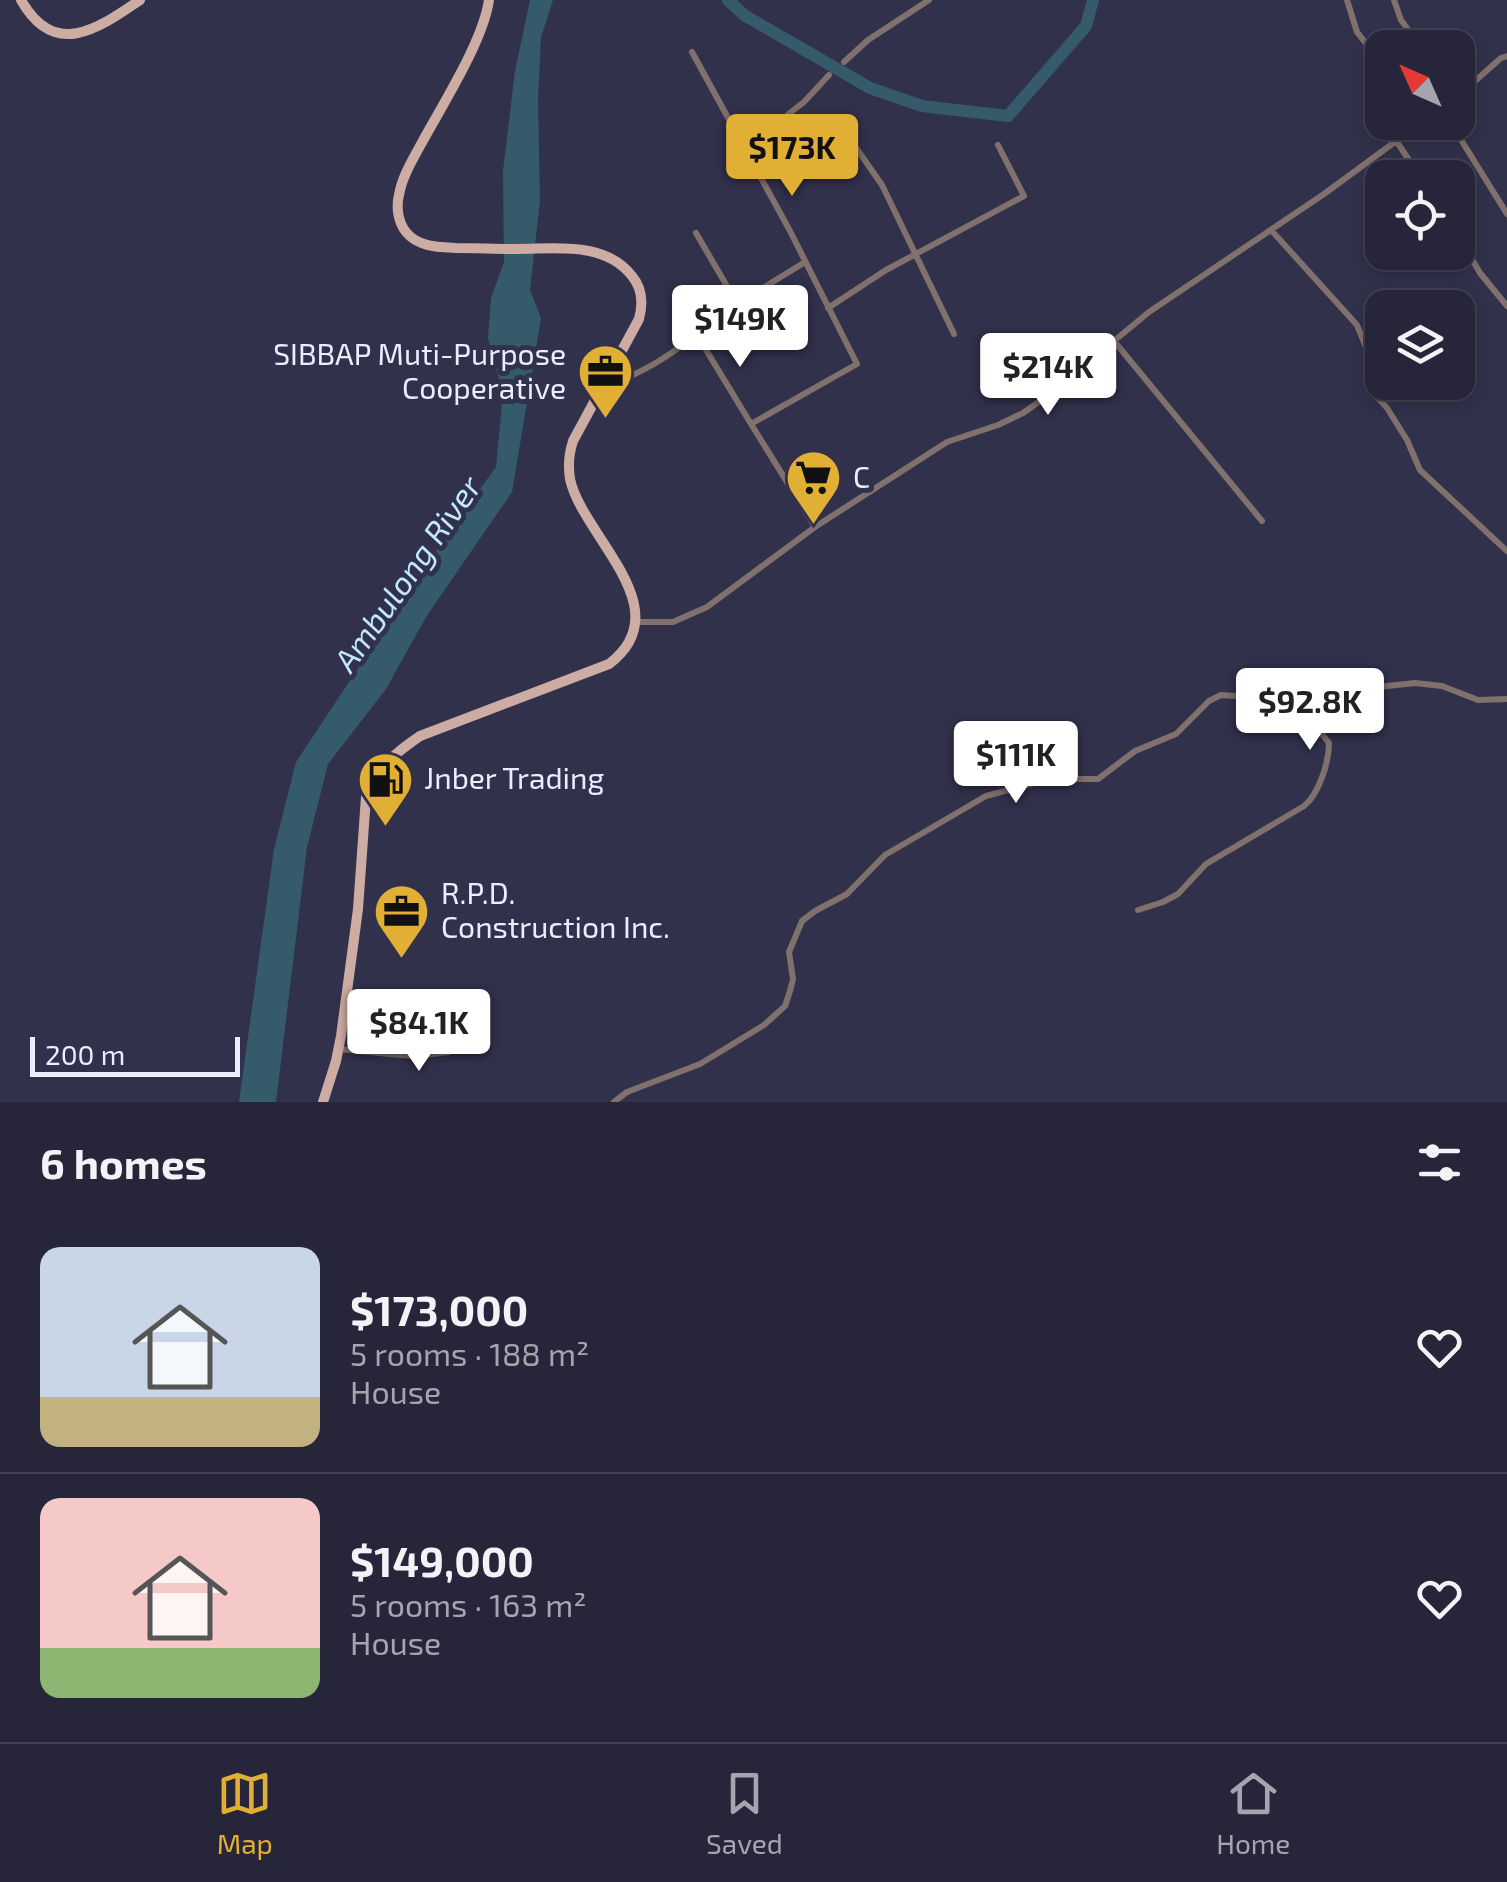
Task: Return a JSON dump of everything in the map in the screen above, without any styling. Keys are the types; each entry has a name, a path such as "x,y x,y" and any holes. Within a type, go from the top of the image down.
{"main road":[{"path":"21,0 44,26 70,34 104,25 140,0"},
{"path":"323,1102 339,1049 358,909 366,797 372,781 392,755 420,736 609,664 626,647 636,611 630,586 570,482 573,441 642,310 634,278 613,258 598,252 424,244 406,232 400,220 398,196 405,174 483,25 489,0"}],"street":[{"path":"844,62 868,40 929,0"},
{"path":"1348,0 1357,32 1365,42"},
{"path":"1394,0 1408,30"},
{"path":"692,52 857,364 751,424"},
{"path":"1475,80 1507,56"},
{"path":"744,149 804,102 829,75"},
{"path":"846,132 882,185 954,334"},
{"path":"634,622 674,622 692,616 815,527 947,442 1023,413 1084,370 1149,312 1400,140"},
{"path":"1461,140 1507,214"},
{"path":"1397,142 1409,160"},
{"path":"828,308 886,270 1024,196 998,145"},
{"path":"1271,230 1357,324 1368,352 1371,390 1408,440 1420,470 1507,551"},
{"path":"696,233 738,305"},
{"path":"604,384 629,378 806,262"},
{"path":"1475,264 1507,306"},
{"path":"697,335 815,527"},
{"path":"1114,341 1262,521"},
{"path":"614,1102 627,1092 700,1064 764,1025 784,1006 790,991 793,979 789,952 802,921 847,894 878,860 986,796 1059,779 1098,779 1136,751 1176,734 1221,695 1316,698 1416,683 1442,686 1478,700 1507,700"},
{"path":"1138,910 1178,894 1206,864 1315,796 1329,743 1279,699"},
{"path":"389,1054 403,1022"},
{"path":"339,1049 415,1056 450,1052"}],"water":[{"path":"530,0 553,0 541,37 540,200 530,290 541,318 512,492 426,617 386,689 328,764 307,847 276,1102 239,1102 274,849 296,762 496,467 503,393 488,338 491,298 504,262 503,171 515,71"}],"waterway":[{"name":"Ambulong River","path":"728,0 744,15 870,88 922,106 1008,116 1086,26 1093,0"}],"place":[{"name":"SIBBAP Muti-Purpose Cooperative","path":"605,421"},
{"name":"C","path":"814,527"},
{"name":"Jnber Trading","path":"385,828"},
{"name":"R.P.D. Construction Inc.","path":"402,960"}]}
